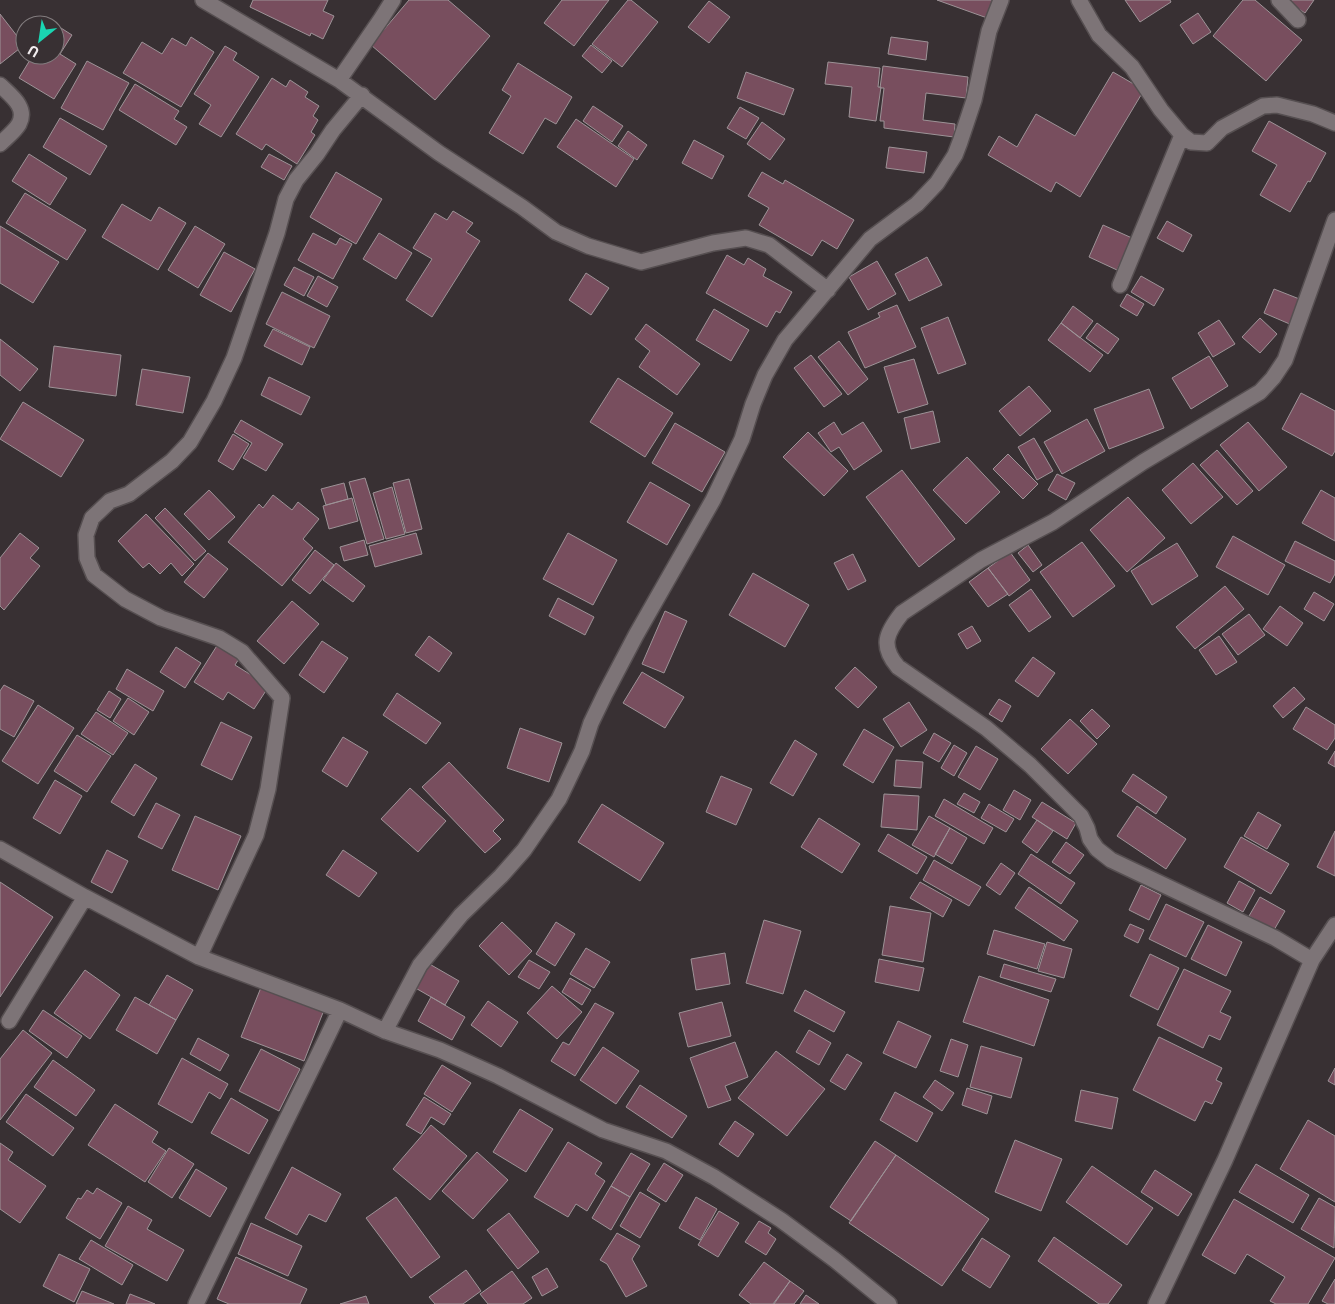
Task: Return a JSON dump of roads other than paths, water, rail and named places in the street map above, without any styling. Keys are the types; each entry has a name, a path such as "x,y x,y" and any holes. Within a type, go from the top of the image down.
{"street":[{"path":"203,0 362,95 439,152 556,232 588,246 641,262 712,243 746,238 769,245 828,290"},
{"path":"338,80 382,19 392,0"},
{"path":"386,1031 420,965 461,915 502,876 524,850 559,799 574,770 591,723 609,686 713,500 742,439 765,375 785,340 870,239 917,204 938,183 960,142 974,100 989,31 1001,0"},
{"path":"1079,0 1099,35 1132,67 1161,110 1182,135 1192,142 1206,143 1222,128 1263,106 1270,105 1313,114 1335,123"},
{"path":"1279,0 1298,20"},
{"path":"0,85 19,103 21,111 19,124 0,144"},
{"path":"199,957 256,835 268,789 282,698 242,652 218,638 161,618 147,611 125,599 94,575 87,558 86,535 92,518 110,501 129,494 172,461 190,442 214,401 234,358 277,233 286,199 296,180 362,95"},
{"path":"1120,285 1182,135"},
{"path":"1312,960 1275,938 1110,860 1097,849 1090,839 1081,816 1030,764 986,728 898,667 889,656 887,648 892,625 902,613 981,560 1053,522 1143,462 1260,392 1273,378 1285,360 1335,220"},
{"path":"0,849 85,897 199,957 340,1010 386,1031 440,1050 498,1076 603,1130 666,1151 714,1177 781,1220 835,1260 889,1304"},
{"path":"9,1021 85,897"},
{"path":"1156,1304 1226,1160 1312,960 1335,925"},
{"path":"196,1304 233,1225 286,1123 340,1010"}]}
